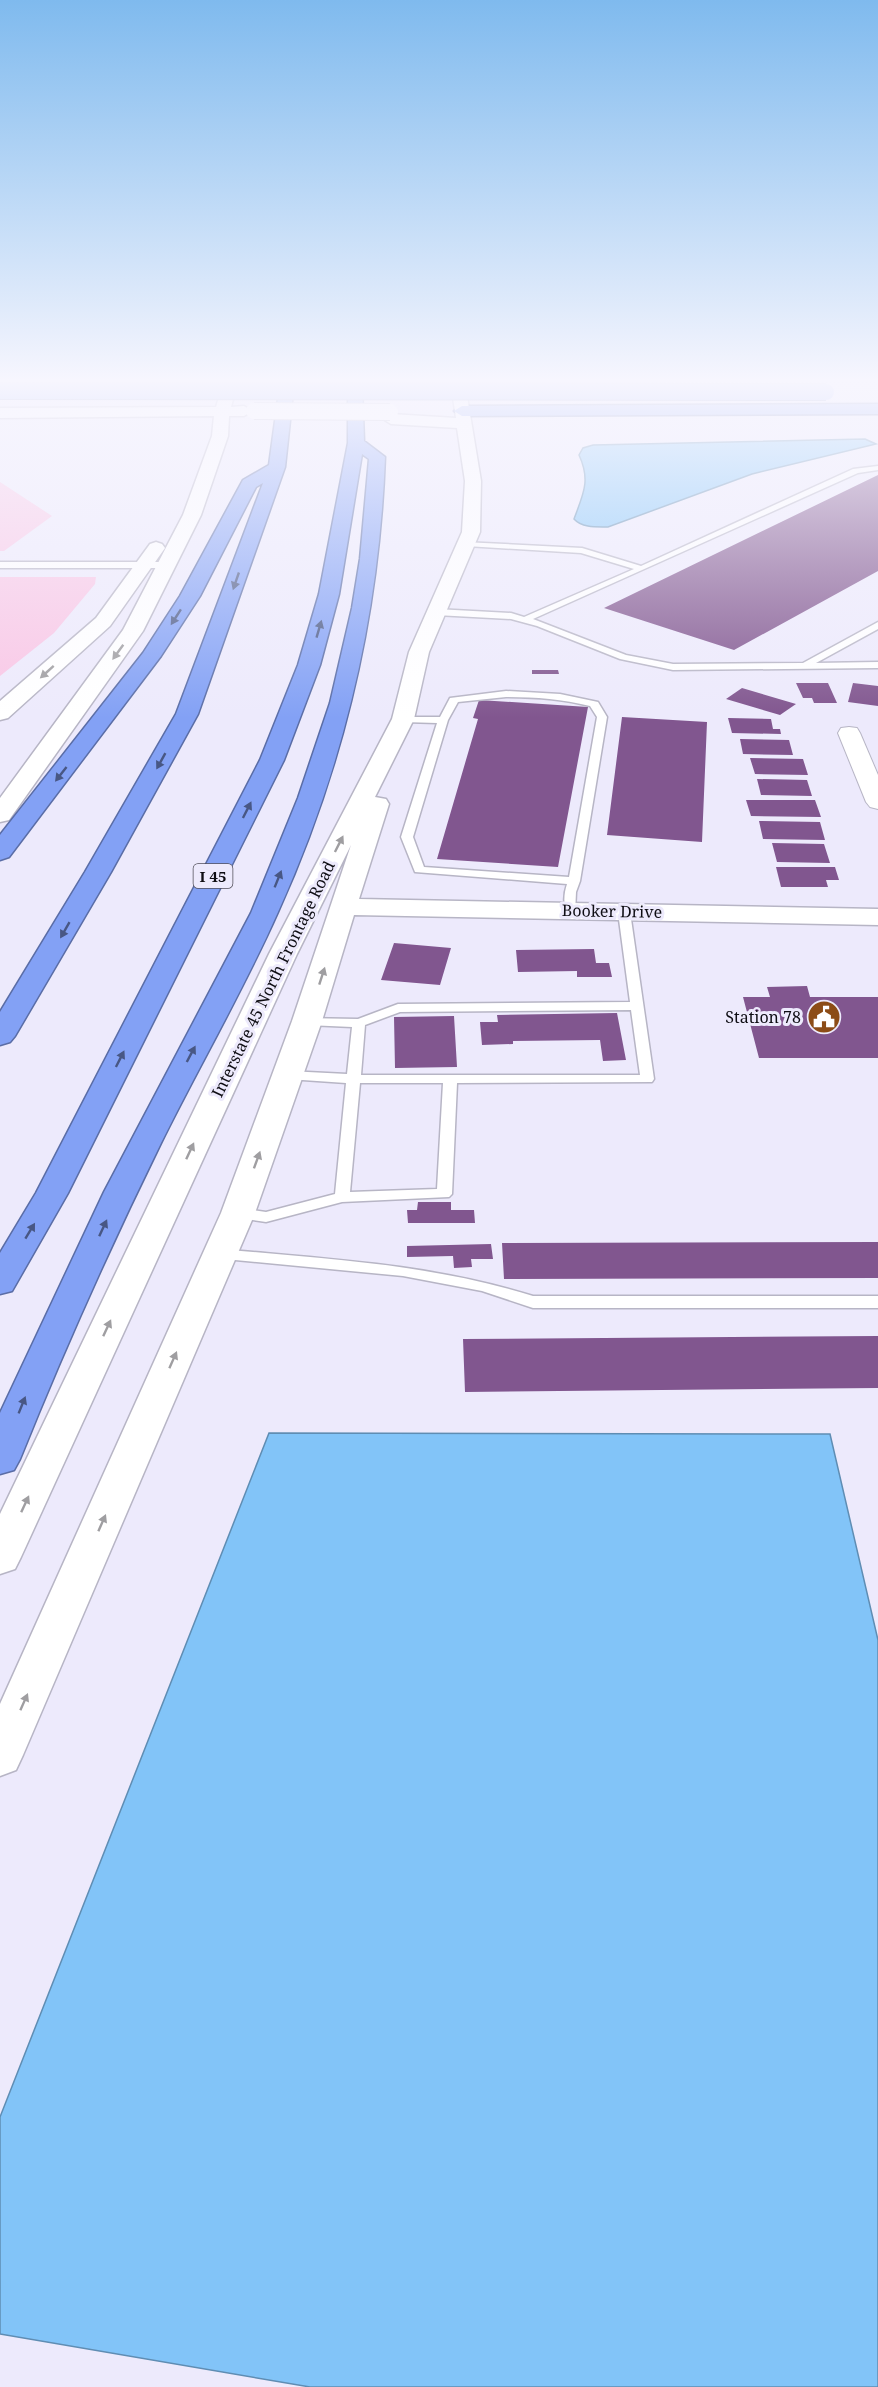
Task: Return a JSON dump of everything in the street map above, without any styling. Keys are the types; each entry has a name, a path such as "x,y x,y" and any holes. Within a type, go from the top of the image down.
{"highway":[{"path":"0,852 151,656 190,596 243,495"},
{"path":"0,1036 98,872 187,714 266,495"},
{"name":"I 45","path":"0,1282 52,1193 272,760 309,665 329,594 347,495"},
{"path":"0,1459 29,1389 107,1218 261,920 329,747 355,652 367,586 375,495"}],"main road":[{"path":"0,713 103,622 192,495"},
{"path":"0,814 133,631 168,565 200,495"},
{"name":"Interstate 45 North Frontage Road","path":"0,1557 283,954 403,719 419,652 471,532 472,495"},
{"path":"0,1755 238,1213 307,1021 403,719"},
{"name":"Booker Drive","path":"345,907 878,916"}],"street":[{"path":"849,733 878,802"}],"lane":[{"path":"524,620 803,495"},
{"path":"466,543 582,551 642,569"},
{"path":"0,565 168,565"},
{"path":"436,612 502,615 524,620 645,663 673,667 878,665"},
{"path":"804,665 878,625"},
{"path":"571,910 570,892 574,881 602,717 594,704 566,697 480,695 454,700 443,720 407,837 419,870 574,881"},
{"path":"403,719 443,720"},
{"path":"288,1075 353,1079 647,1079 624,912"},
{"path":"307,1021 358,1023 398,1008 637,1006"},
{"path":"342,1197 358,1023"},
{"path":"238,1213 266,1217 342,1197 444,1194 450,1079"},
{"path":"220,1254 403,1271 483,1287 532,1302 878,1302"}],"shaded area":[{"path":"0,495 20,495 52,516 4,551 0,551"},
{"path":"0,577 96,577 95,584 54,633 0,676"}],"water":[{"path":"583,495 694,495 608,527 585,525 574,519"},
{"path":"269,1433 830,1434 878,1640 878,2387 310,2387 0,2334 0,2117"}],"building":[{"path":"836,495 878,495 878,571 734,650 604,608"},
{"path":"532,670 558,670 559,674 532,674"},
{"path":"796,683 828,683 837,703 814,703 812,698 803,698"},
{"path":"853,683 878,686 878,706 848,702"},
{"path":"742,688 796,704 780,715 726,699"},
{"path":"479,700 588,707 558,867 437,859 478,719 473,718"},
{"path":"622,717 707,722 702,842 607,835"},
{"path":"728,718 771,719 773,729 780,729 781,734 732,733"},
{"path":"740,739 789,740 793,755 743,754"},
{"path":"750,758 803,759 808,775 755,774"},
{"path":"757,779 807,780 812,796 761,795"},
{"path":"746,800 815,800 821,817 751,816"},
{"path":"759,821 820,822 825,840 763,839"},
{"path":"772,843 824,844 830,863 777,862"},
{"path":"776,867 835,867 839,880 826,880 828,887 781,887"},
{"path":"394,943 451,948 440,985 381,980"},
{"path":"594,949 596,963 609,963 612,977 577,977 577,971 518,972 516,950"},
{"path":"807,986 810,997 878,997 878,1058 759,1058 743,997 770,997 767,987"},
{"path":"617,1013 626,1060 603,1061 600,1040 513,1041 513,1044 482,1045 480,1022 498,1022 497,1015"},
{"path":"454,1016 457,1067 395,1068 394,1017"},
{"path":"418,1202 451,1202 451,1210 474,1210 475,1223 408,1223 407,1210 417,1210"},
{"path":"878,1242 878,1278 504,1279 502,1243"},
{"path":"491,1244 493,1259 471,1259 472,1267 454,1268 453,1256 407,1257 407,1246"},
{"path":"878,1336 878,1388 465,1392 463,1339"}],"place":[{"name":"Station 78","path":"824,1017"}]}
